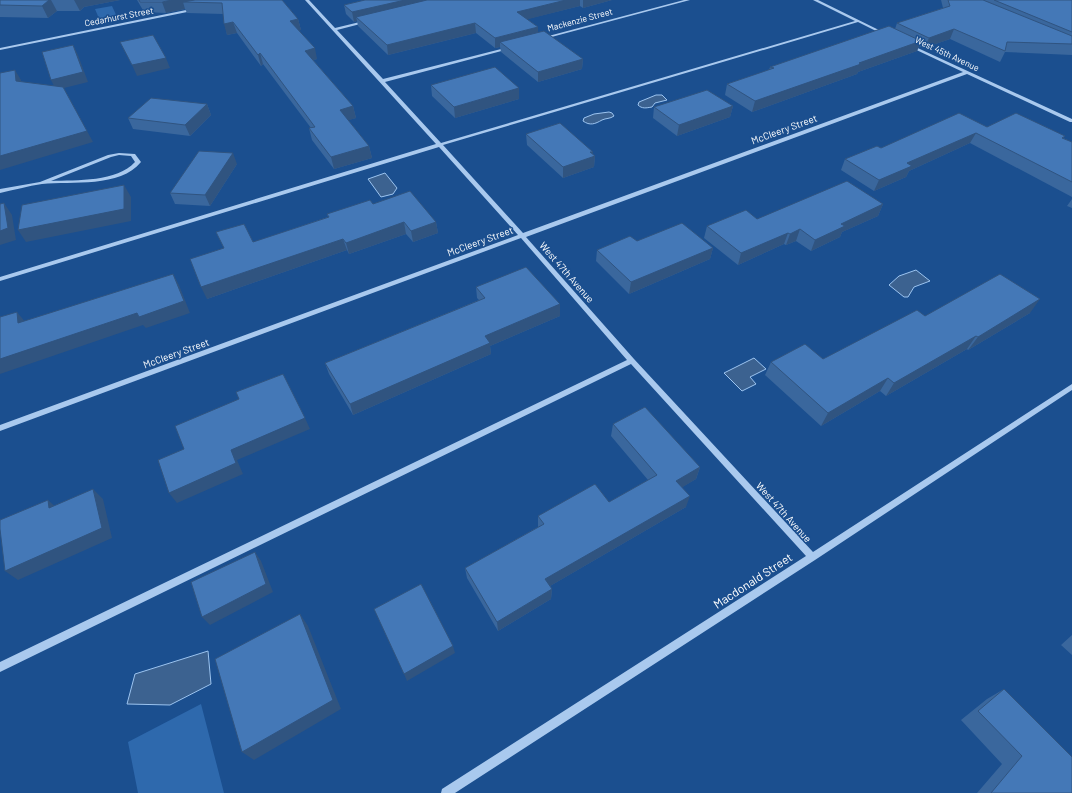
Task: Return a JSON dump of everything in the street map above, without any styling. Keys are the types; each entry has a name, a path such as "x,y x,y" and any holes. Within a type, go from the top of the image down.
{"street":[{"name":"West 47th Avenue","path":"307,0 522,236 632,361 812,557"},
{"name":"Mackenzie Street","path":"535,40 688,0"},
{"path":"815,0 894,38"},
{"name":"Cedarhurst Street","path":"0,49 205,7"},
{"path":"334,29 371,20"},
{"path":"0,279 439,145 859,21"},
{"name":"West 45th Avenue","path":"900,41 1072,121"},
{"path":"382,81 512,47"},
{"name":"McCleery Street","path":"0,428 967,72"},
{"path":"0,191 41,182 119,154 133,155 138,162 130,171 114,177 41,182"},
{"path":"0,667 632,361"},
{"name":"Macdonald Street","path":"446,793 1072,387"}],"shaded area":[{"path":"112,6 117,17 100,21 95,9"},
{"path":"656,95 662,95 667,100 655,103 652,107 643,108 638,105 639,102"},
{"path":"609,112 614,116 597,123 588,124 583,121 584,118 594,114"},
{"path":"385,173 397,188 393,194 381,197 368,179"},
{"path":"916,270 930,281 914,287 908,297 904,297 889,285 899,276"},
{"path":"754,358 766,369 750,377 756,384 742,391 724,373"},
{"path":"208,651 211,684 170,705 127,704 135,674"},
{"path":"201,704 224,793 138,793 128,742"}],"building":[{"path":"0,0 49,0 42,6 0,5"},
{"path":"139,0 172,0 162,2 140,2"},
{"path":"195,0 282,0 298,19 290,21 315,48 305,51 353,106 340,110 369,146 331,157 309,128 315,127 260,53 258,55 233,22 224,24 222,3 183,2"},
{"path":"365,0 405,0 352,12 344,5"},
{"path":"427,0 566,0 517,12 538,27 495,38 475,23 387,45 356,17"},
{"path":"948,0 983,0 1072,36 1072,44 1007,42 1005,51 954,29 929,38 897,23 950,6"},
{"path":"994,0 1072,0 1072,32"},
{"path":"889,26 921,41 859,63 861,64 755,101 727,84 774,68 770,67"},
{"path":"544,31 583,59 538,72 500,42"},
{"path":"153,35 166,58 132,65 120,42"},
{"path":"73,45 83,72 51,80 42,52"},
{"path":"495,67 519,88 454,107 431,85"},
{"path":"15,70 16,81 63,87 87,131 0,156 0,73"},
{"path":"707,90 733,106 679,125 654,107"},
{"path":"151,98 207,104 185,125 128,118"},
{"path":"959,113 987,127 1016,113 1065,136 1062,138 1072,142 1072,182 976,133 907,163 912,166 879,180 845,159 877,146 881,148"},
{"path":"560,123 593,152 590,152 595,156 563,167 526,134"},
{"path":"199,151 233,153 205,195 170,193"},
{"path":"847,181 883,204 841,224 845,226 815,240 800,229 741,253 707,226 746,210 757,219"},
{"path":"124,185 124,209 18,230 22,205"},
{"path":"410,191 436,222 411,231 404,222 346,243 343,239 201,287 190,259 224,248 216,232 244,224 253,242 329,217 327,214 370,200 373,204"},
{"path":"4,203 8,228 0,231 0,204"},
{"path":"682,223 713,248 631,282 597,250 630,236 637,241"},
{"path":"526,267 560,304 485,336 490,343 350,404 325,363 485,298 476,287"},
{"path":"173,274 184,301 139,317 137,313 0,359 0,317 17,312 18,323"},
{"path":"1000,274 1040,299 978,337 976,336 894,383 888,378 828,413 771,362 805,344 823,359 917,310 925,316"},
{"path":"283,374 305,418 231,450 236,463 169,493 158,460 184,449 175,426 239,399 236,392"},
{"path":"645,407 700,467 676,481 690,496 545,579 552,589 497,622 465,568 544,524 538,516 595,484 609,502 657,475 613,424"},
{"path":"93,489 102,528 5,571 0,520 48,500 49,508"},
{"path":"255,552 266,584 202,617 191,582"},
{"path":"421,584 453,646 404,674 374,609"},
{"path":"300,614 333,700 242,752 215,659"},
{"path":"1004,689 1072,757 1072,793 991,793 1022,756 978,711"}]}
